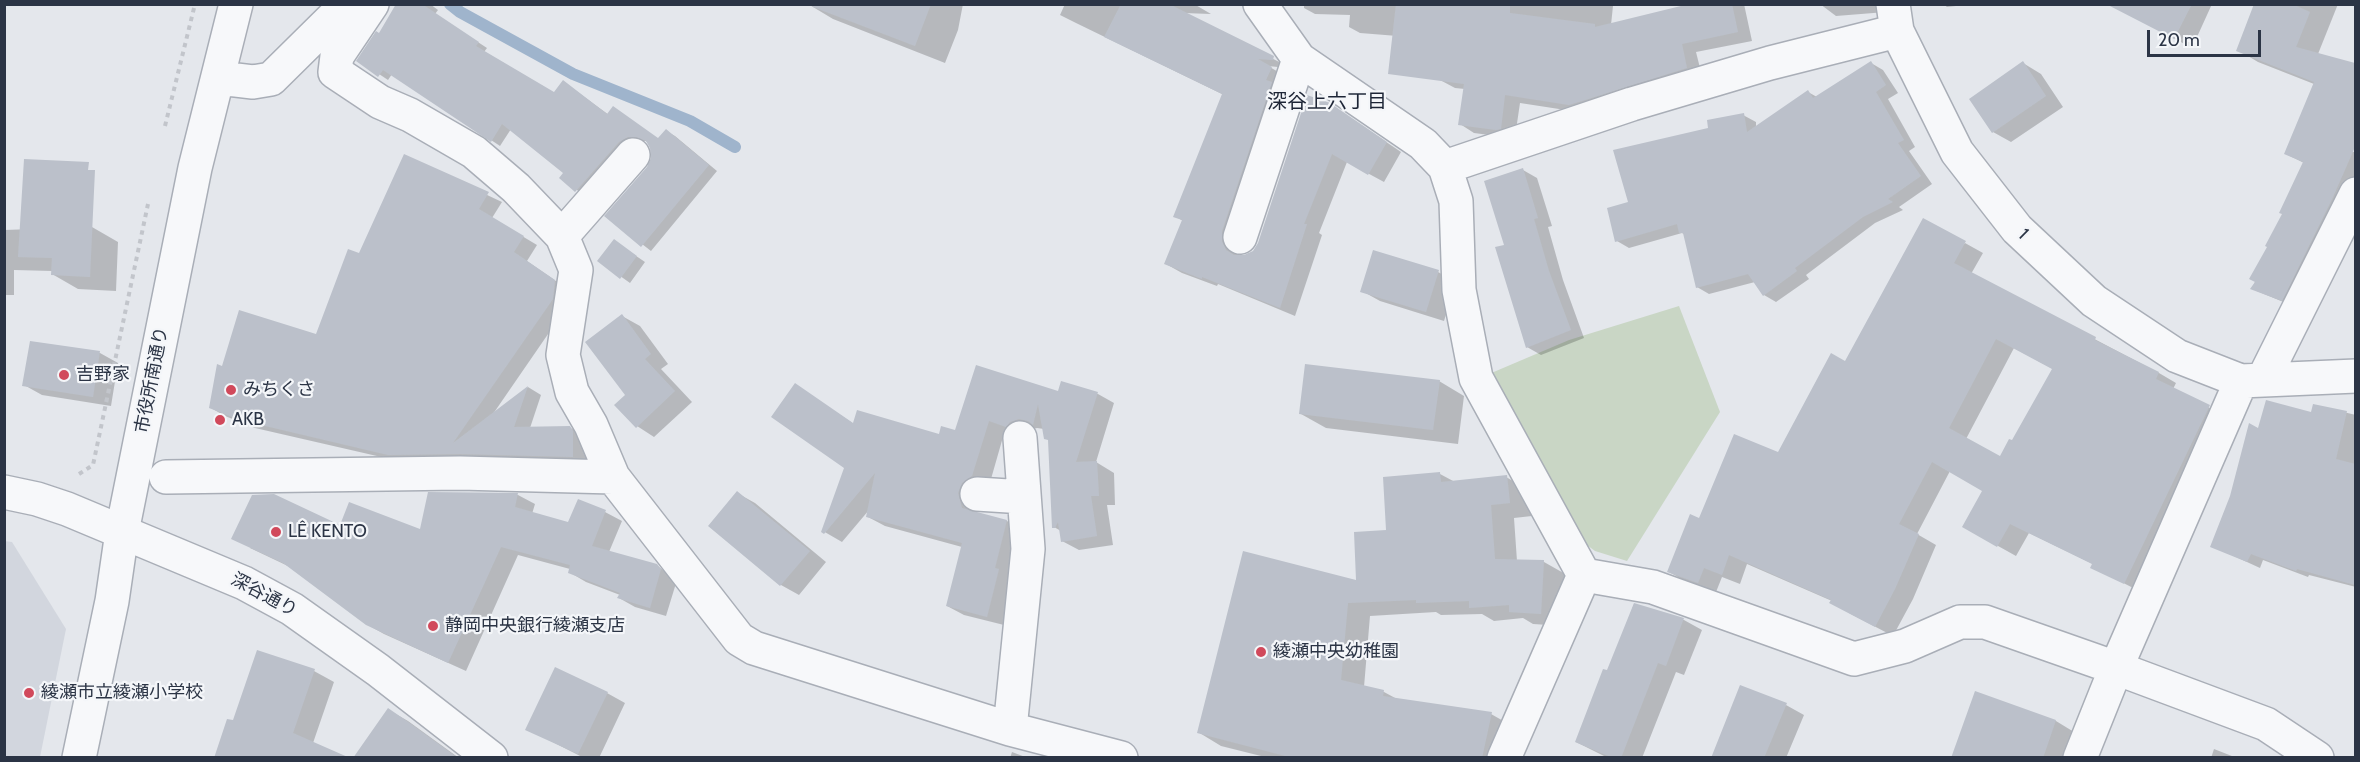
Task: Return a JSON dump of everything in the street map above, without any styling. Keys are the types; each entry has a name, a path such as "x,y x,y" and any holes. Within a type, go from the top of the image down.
{"street":[{"path":"219,78 253,82 272,79 347,4"},
{"path":"372,4 337,56 335,72 380,102 410,115 474,152 516,188 561,236 576,270 563,356 572,392 591,425 613,477 739,639 754,648 1010,729 1121,758"},
{"path":"1260,4 1299,58 1423,144 1445,167 1456,201 1459,290 1476,378 1584,575"},
{"name":"市役所南通り","path":"79,758 112,601 122,532 195,168 219,78 232,5"},
{"path":"1445,167 1632,104 1770,63 1895,18"},
{"name":"1","path":"1895,18 1957,152 2017,229 2094,301 2176,356 2252,381"},
{"path":"1240,237 1299,58"},
{"path":"561,236 633,155"},
{"path":"2080,758 2116,668 2252,381 2355,194"},
{"path":"2252,381 2355,376"},
{"path":"1010,729 1028,549 1020,438"},
{"path":"166,477 460,473 613,477"},
{"name":"深谷通り","path":"4,492 37,499 67,509 244,583 292,609 378,670 491,758"},
{"path":"977,494 1024,497"},
{"path":"1584,575 1653,587 1854,659 1905,646 1960,622 1985,622 2266,724 2317,758"},
{"path":"1504,758 1584,575"}],"path":[{"path":"77,475 93,465 148,201"}],"shaded area":[{"name":"綾瀬市立綾瀬小学校","path":"4,541 12,542 66,629 40,757 5,757"}],"green space":[{"path":"1679,306 1720,412 1627,561 1595,551 1583,542 1489,374 1569,340"}],"building":[{"path":"396,4 422,4 479,42 476,46 554,92 563,80 607,114 613,106 658,138 666,129 709,165 641,247 604,216 647,167 651,158 650,148 646,141 628,137 619,142 575,192 559,178 563,173 502,124 491,142 383,70 378,77 356,61 376,31 379,33"},
{"path":"813,4 931,4 915,46 813,7"},
{"path":"1121,4 1169,4 1274,56 1273,60 1258,59 1272,67 1266,80 1272,82 1222,231 1222,241 1226,250 1234,255 1244,255 1253,251 1258,243 1307,95 1330,103 1387,142 1368,175 1332,154 1304,224 1307,224 1280,308 1164,264 1182,220 1173,217 1222,94 1104,37"},
{"path":"1396,4 1510,4 1510,13 1595,24 1595,27 1689,4 1732,4 1738,32 1682,44 1687,68 1569,105 1505,95 1501,129 1496,130 1458,125 1464,84 1388,74"},
{"path":"2106,4 2192,4 2174,39"},
{"path":"2254,4 2292,4 2310,12 2296,47 2355,63 2355,147 2282,301 2250,289 2255,282 2249,279 2267,247 2265,246 2282,214 2279,213 2303,162 2284,154 2314,82 2236,51"},
{"path":"1871,61 1886,85 1876,92 1904,140 1898,143 1921,176 1888,199 1893,202 1863,217 1795,268 1797,271 1763,296 1748,274 1696,288 1683,233 1679,233 1677,224 1615,242 1607,208 1628,202 1613,150 1708,128 1707,120 1744,113 1747,132 1808,90 1813,98"},
{"path":"2023,61 2046,96 1992,133 1969,99"},
{"path":"404,154 489,192 479,209 524,236 514,252 555,280 553,299 453,443 528,386 514,427 570,426 573,431 573,457 388,455 240,420 209,408 217,364 222,366 239,310 316,334 348,249 359,253"},
{"path":"24,159 89,162 88,170 95,170 90,277 51,275 52,258 18,257"},
{"path":"1523,168 1538,218 1534,219 1549,271 1571,330 1526,348 1495,247 1504,245 1484,181"},
{"path":"1923,218 1966,241 1954,263 2096,337 2095,340 2159,372 2156,379 2210,405 2124,584 2090,568 2092,564 2010,524 1997,547 1962,527 1982,491 1932,462 1899,524 1919,534 1895,589 1875,627 1829,603 1831,600 1729,555 1722,575 1704,568 1698,583 1667,572 1690,514 1699,518 1734,434 1778,452 1831,353 1845,361","holes":["1996,339 2052,369 2012,440 2009,439 2000,456 1949,428"]},
{"path":"614,239 637,256 620,279 597,261"},
{"path":"1373,250 1439,270 1426,312 1360,292"},
{"path":"622,314 651,354 645,359 675,391 636,428 614,405 625,395 585,342"},
{"path":"30,341 100,351 93,397 22,386"},
{"path":"1305,364 1440,380 1433,430 1299,414"},
{"path":"976,365 1058,391 1061,381 1098,392 1076,462 1097,461 1099,496 1091,496 1097,536 1061,542 1058,522 1055,528 1052,528 1048,440 1044,439 1038,404 1033,425 1019,419 1010,422 1006,427 989,421 972,476 962,483 958,493 962,508 1007,520 995,568 999,569 987,617 946,606 962,543 866,517 875,473 824,534 821,532 844,468 771,417 795,383 853,423 857,410 939,434 941,426 955,430"},
{"path":"2266,400 2311,412 2313,404 2347,411 2336,459 2355,464 2355,585 2297,569 2296,571 2251,554 2247,562 2210,547 2230,496 2249,423 2258,428"},
{"path":"1440,472 1441,482 1507,475 1510,503 1491,505 1495,559 1544,560 1541,614 1509,612 1509,605 1469,608 1469,601 1416,603 1416,600 1348,603 1341,680 1384,690 1383,696 1492,712 1482,758 1293,758 1197,733 1243,551 1356,580 1354,532 1386,530 1383,477"},
{"path":"737,491 810,551 780,586 708,526"},
{"path":"428,492 518,493 515,507 568,522 578,499 606,510 592,546 657,564 661,569 650,608 617,598 620,593 568,573 570,565 501,547 448,663 366,625 283,563 231,539 252,495 274,494 340,525 349,502 420,529"},
{"path":"1634,603 1684,618 1666,666 1658,663 1621,758 1613,758 1575,742 1603,669 1607,670"},
{"path":"257,650 315,669 293,733 350,758 214,758 227,719 233,720"},
{"path":"555,667 608,692 578,754 525,730"},
{"path":"1740,685 1787,703 1764,758 1711,758"},
{"path":"1975,691 2056,720 2043,758 1951,758"},
{"path":"388,708 411,724 458,758 353,758"}],"waterway":[{"path":"450,4 460,12 573,74 690,121 735,147"}],"place":[{"name":"吉野家","path":"64,375"},
{"name":"みちくさ","path":"231,390"},
{"name":"AKB","path":"220,420"},
{"name":"LÊ KENTO","path":"276,532"},
{"name":"静岡中央銀行綾瀬支店","path":"433,626"},
{"name":"綾瀬中央幼稚園","path":"1261,652"},
{"name":"綾瀬市立綾瀬小学校","path":"29,693"}],"district":[{"name":"深谷上六丁目","path":"1327,102"}]}
